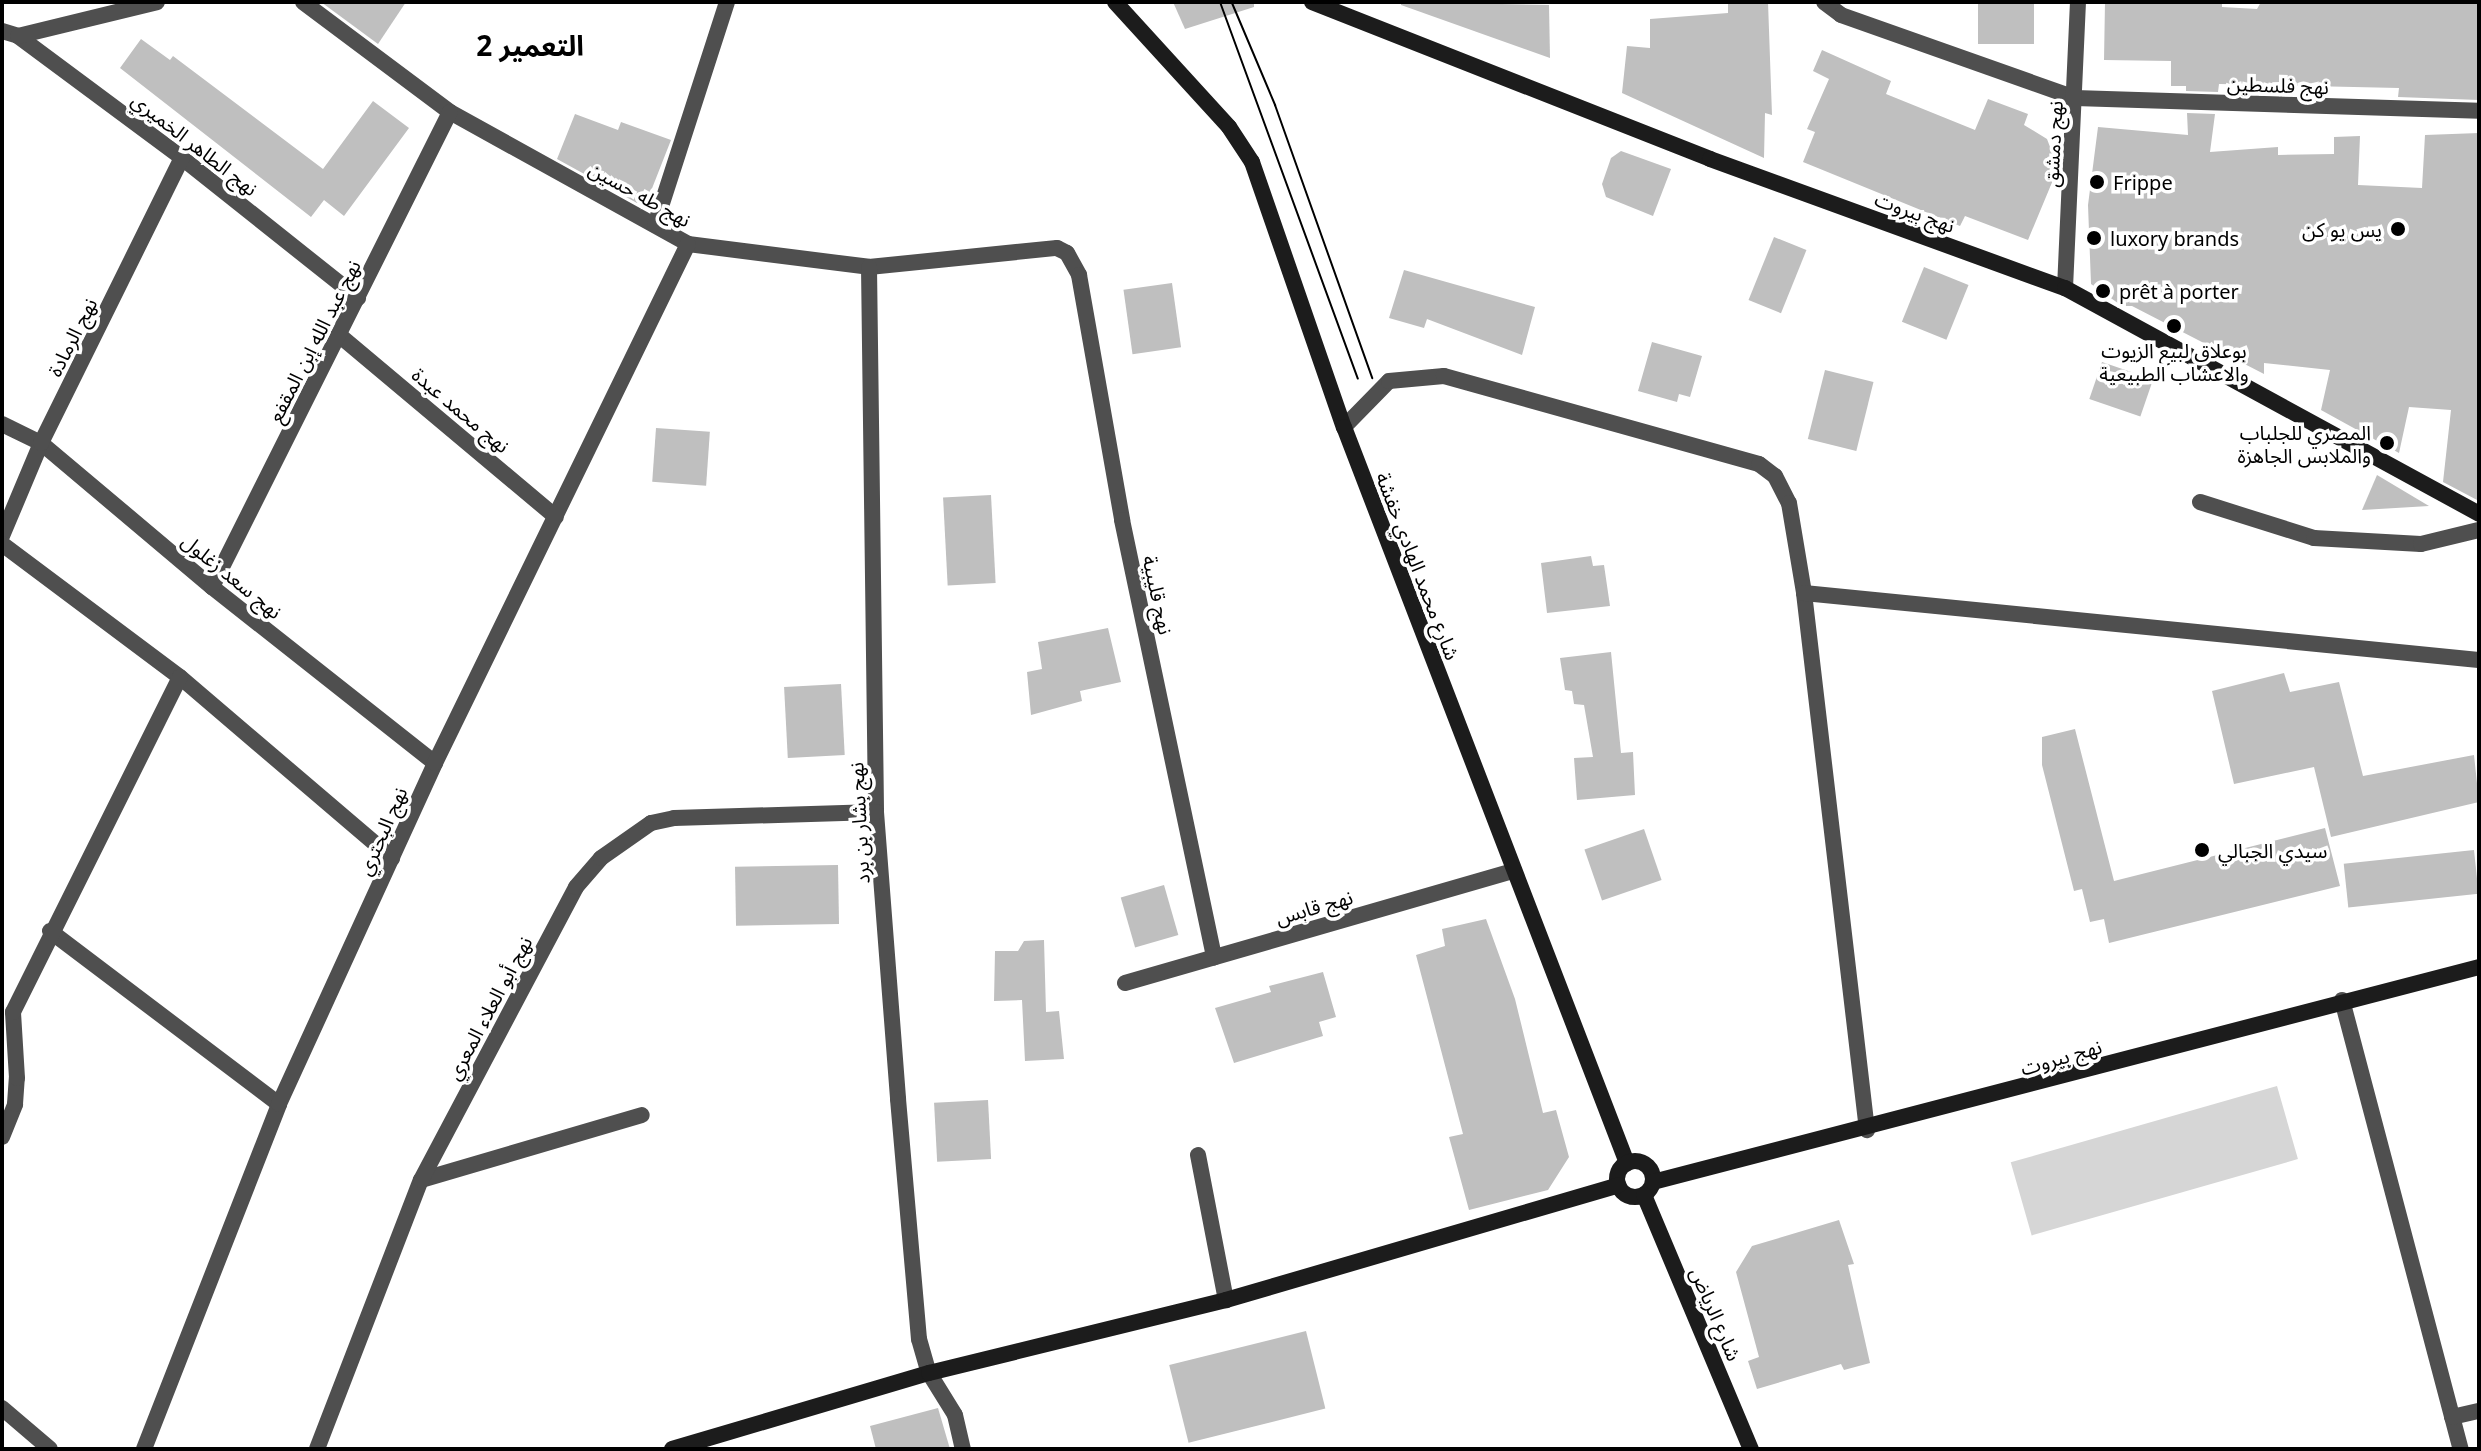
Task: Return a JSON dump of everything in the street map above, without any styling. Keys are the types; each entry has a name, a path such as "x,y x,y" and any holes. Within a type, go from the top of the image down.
{"street":[{"path":"10,33 157,2"},
{"name":"نهج طه حسين","path":"303,2 450,112 688,244 869,267 1057,248"},
{"path":"655,225 727,2"},
{"name":"نهج بيروت","path":"1312,2 1695,154 2065,288 2479,514"},
{"name":"نهج فلسطين","path":"1824,2 1841,15 2075,98 2479,111"},
{"name":"نهج دمشق","path":"2065,288 2078,2"},
{"name":"شارع محمد الهادي خفشة","path":"1123,5 1229,127 1252,162 1344,427 1627,1163"},
{"name":"نهج الطاهر الخميري","path":"10,33 182,158 358,298"},
{"name":"نهج عبد الله إبن المقفع","path":"212,587 450,112"},
{"name":"نهج الرمادة","path":"2,536 41,443 182,158"},
{"name":"نهج البحتري","path":"144,1449 279,1104 435,763 688,244"},
{"name":"نهج قليبية","path":"1057,248 1067,253 1079,275 1122,520 1214,957"},
{"name":"نهج بشار بن برد","path":"869,267 876,812 919,1339 929,1373 955,1415 963,1449"},
{"name":"نهج محمد عبدة","path":"339,335 556,517"},
{"path":"1344,427 1389,381 1444,376 1759,464 1785,489 1804,593 1867,1130"},
{"name":"نهج سعد زغلول","path":"2,424 41,443 212,587 435,763"},
{"path":"2200,502 2330,539 2421,544 2479,530"},
{"path":"2,544 180,677 392,858"},
{"path":"1804,593 2479,660"},
{"path":"2,1137 15,1104 17,1078 13,1012 50,931 180,677"},
{"name":"نهج أبو العلاء المعري","path":"317,1449 421,1180 576,887 601,858 651,823 674,818 876,812"},
{"name":"نهج قابس","path":"1125,983 1514,871"},
{"path":"50,931 279,1104"},
{"name":"نهج بيروت","path":"1649,1189 2342,1000 2479,967"},
{"path":"2342,1000 2461,1449"},
{"path":"421,1180 642,1115"},
{"path":"1198,1155 1226,1300"},
{"path":"1627,1163 1646,1165 1649,1189 1629,1195 1618,1185 1619,1173 1627,1163"},
{"path":"672,1449 929,1373 1226,1300 1618,1185"},
{"name":"شارع الرياض","path":"1649,1189 1751,1449"},
{"path":"2,1408 50,1449"},
{"path":"2452,1417 2479,1411"}],"shaded area":[{"path":"2277,1086 2298,1159 2032,1235 2011,1162"}],"building":[{"path":"321,2 406,2 378,44"},
{"path":"1173,2 1254,2 1254,7 1185,29"},
{"path":"1401,2 1549,5 1550,58 1401,5"},
{"path":"1728,2 1768,2 1772,115 1765,113 1764,158 1622,93 1627,46 1650,48 1650,19 1728,13"},
{"path":"1978,2 2034,2 2034,44 1978,44"},
{"path":"2105,2 2222,2 2222,7 2257,9 2261,2 2479,2 2479,100 2398,97 2399,88 2219,84 2218,92 2186,91 2186,86 2171,86 2171,61 2104,60"},
{"path":"141,39 170,60 173,56 323,169 373,101 409,128 344,216 324,200 311,217 120,68"},
{"path":"1822,50 1891,81 1886,94 1975,130 1988,99 2028,114 2024,125 2047,139 2058,168 2028,240 1965,216 1960,226 1803,162 1815,132 1807,129 1829,79 1813,71"},
{"path":"2187,113 2215,114 2210,152 2278,147 2278,155 2334,154 2334,137 2360,136 2358,185 2422,188 2425,135 2479,133 2479,501 2443,482 2451,410 2409,407 2399,453 2321,410 2330,370 2264,363 2264,374 2132,306 2122,306 2091,284 2088,205 2098,127 2188,135"},
{"path":"575,114 618,130 621,122 671,140 651,191 637,203 557,159"},
{"path":"1621,151 1671,169 1653,216 1606,197 1602,184 1611,158"},
{"path":"1774,237 1806,250 1781,313 1749,300"},
{"path":"1924,267 1969,285 1946,340 1902,322"},
{"path":"1404,270 1535,307 1522,355 1427,319 1424,328 1389,318"},
{"path":"1172,283 1181,347 1133,354 1123,290"},
{"path":"1652,342 1702,356 1690,397 1679,394 1677,402 1638,391"},
{"path":"2102,362 2153,380 2140,416 2089,399"},
{"path":"1825,370 1874,382 1856,451 1808,439"},
{"path":"656,428 710,432 706,486 652,482"},
{"path":"2377,475 2429,506 2362,510"},
{"path":"991,495 996,583 948,585 943,498"},
{"path":"1591,556 1593,566 1604,565 1610,606 1547,613 1541,563"},
{"path":"1108,628 1121,682 1080,691 1082,701 1031,715 1027,672 1042,669 1038,642"},
{"path":"1611,652 1621,753 1633,752 1635,795 1577,800 1574,758 1593,757 1584,705 1574,704 1572,691 1565,690 1560,658"},
{"path":"2284,673 2290,692 2339,682 2363,776 2474,755 2479,802 2331,837 2314,767 2234,784 2212,691"},
{"path":"841,684 845,755 788,758 784,687"},
{"path":"2075,729 2114,881 2325,828 2340,886 2109,943 2104,919 2090,922 2082,889 2074,891 2042,765 2042,737"},
{"path":"1644,829 1662,880 1602,901 1584,850"},
{"path":"2474,850 2479,894 2348,907 2344,864"},
{"path":"838,865 839,924 736,926 735,867"},
{"path":"1164,885 1178,935 1135,947 1121,897"},
{"path":"1486,919 1515,999 1543,1113 1556,1110 1569,1157 1548,1190 1469,1210 1449,1137 1463,1134 1416,955 1445,946 1442,929"},
{"path":"1044,940 1046,1012 1059,1011 1064,1059 1025,1061 1022,1000 994,1001 995,951 1018,951 1024,941"},
{"path":"1323,972 1336,1017 1319,1022 1323,1036 1234,1063 1215,1008 1271,992 1269,986"},
{"path":"988,1100 991,1159 937,1162 934,1103"},
{"path":"1839,1220 1854,1264 1848,1265 1870,1363 1844,1370 1841,1364 1757,1389 1748,1361 1759,1357 1736,1272 1752,1246"},
{"path":"1306,1331 1325,1409 1189,1443 1169,1365"},
{"path":"938,1408 950,1449 876,1449 870,1426"}],"tram line":[{"path":"1220,2 1358,379"},
{"path":"1232,3 1275,105 1372,378"}],"place":[{"name":"Frippe","path":"2097,182"},
{"name":"يس يو كن","path":"2398,229"},
{"name":"luxory brands","path":"2094,238"},
{"name":"prêt à porter","path":"2103,291"},
{"name":"بوعلاق لبيع الزيوت والاعشاب الطبيعية","path":"2174,326"},
{"name":"المصري للجلباب والملابس الجاهزة","path":"2387,443"},
{"name":"سيدي الجبالي","path":"2202,850"}],"district":[{"name":"التعمير 2","path":"530,45"}]}
